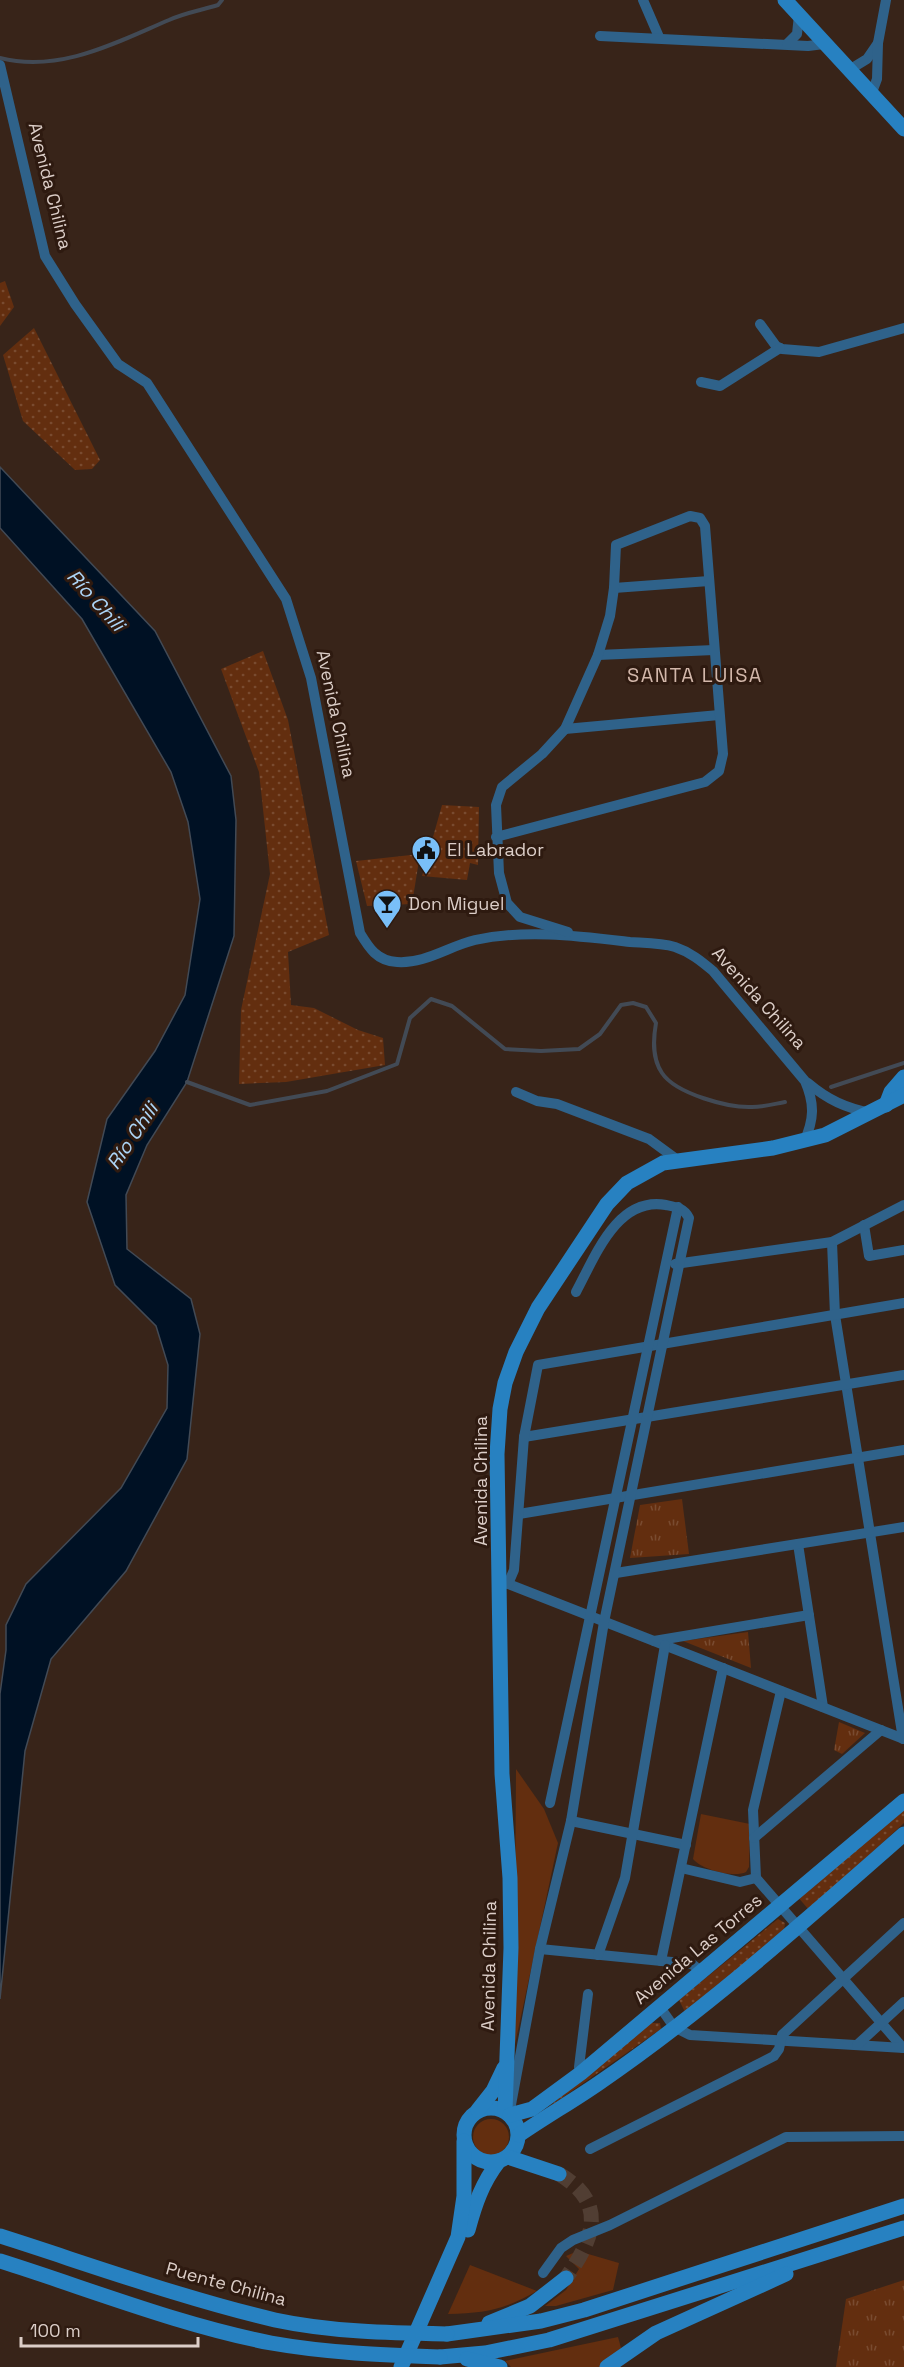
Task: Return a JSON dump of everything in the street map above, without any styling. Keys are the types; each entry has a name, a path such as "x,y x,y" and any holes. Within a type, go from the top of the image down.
{"street":[{"path":"643,0 659,38"},
{"path":"784,0 904,129"},
{"path":"871,95 877,80 878,43 886,0"},
{"path":"787,44 797,34 799,15"},
{"path":"600,36 816,46 824,44"},
{"path":"849,70 867,59 878,43"},
{"name":"Avenida Chilina","path":"1,70 45,255 118,364 147,383 286,599 311,678 360,933 370,950 381,958 396,962 412,961 473,941 508,934 587,937 673,946 695,956 713,971 805,1081 825,1097 848,1108 872,1113"},
{"path":"760,324 780,348"},
{"path":"701,382 720,386 780,348 819,352 904,328"},
{"path":"496,837 712,778 722,763 705,525 700,518 693,515 616,545 614,588 598,655 565,729 542,753 502,787 496,805 496,837 499,873 507,903 520,917 587,937"},
{"path":"614,588 709,581"},
{"path":"598,655 714,650"},
{"path":"565,729 719,715"},
{"path":"886,1105 891,1092 904,1077"},
{"name":"Avenida Chilina","path":"508,2113 510,1878 502,1774 504,1582 497,1455 506,1383 516,1352 537,1308 607,1204 627,1183 663,1163 804,1142 811,1127 813,1112 811,1096 805,1081"},
{"path":"516,1092 537,1101 557,1104 649,1139 679,1161"},
{"path":"804,1142 825,1136 904,1095"},
{"path":"508,2113 540,1949 572,1821 604,1622 689,1218 678,1207 652,1203 638,1207 624,1216 607,1236 576,1292"},
{"path":"666,1266 832,1242 904,1205"},
{"path":"550,1803 678,1207"},
{"path":"864,1225 869,1256 904,1250"},
{"path":"832,1242 835,1315 904,1739"},
{"path":"904,1303 538,1365 524,1437 514,1570 504,1582 904,1739"},
{"path":"524,1437 904,1375"},
{"path":"519,1514 904,1450"},
{"path":"616,1573 904,1527"},
{"path":"798,1544 823,1707"},
{"path":"653,1641 809,1614"},
{"path":"598,1955 625,1878 665,1645"},
{"path":"661,1961 723,1668"},
{"path":"781,1691 753,1810 756,1878 904,2048"},
{"path":"754,1838 881,1730"},
{"name":"Avenida Las Torres","path":"508,2113 532,2109 581,2073 904,1801"},
{"path":"572,1821 686,1845"},
{"path":"519,2135 600,2083 674,2027 798,1927 904,1834"},
{"path":"681,1868 740,1882 756,1878"},
{"path":"590,2149 774,2056 779,2049 782,2035 904,1923"},
{"path":"540,1949 692,1964 702,1972"},
{"path":"581,2073 579,2067 588,1994"},
{"path":"857,2045 904,2002"},
{"path":"660,2007 674,2027 690,2035 904,2048"},
{"name":"Avenida Chilina","path":"478,2110 493,2091 507,2062"},
{"path":"401,2367 458,2236 464,2196 466,2123 478,2110 496,2108 508,2113 518,2128 519,2135 514,2151 506,2169 492,2185 466,2237 408,2367"},
{"path":"543,2274 561,2248 573,2240 610,2225 786,2137 904,2136"},
{"path":"464,2141 477,2158 492,2163 509,2160 559,2174"},
{"path":"466,2237 477,2197 487,2177 509,2160"},
{"path":"464,2333 541,2321 584,2310 904,2206"},
{"path":"446,2357 514,2348 587,2329 904,2228"},
{"name":"Puente Chilina","path":"0,2236 211,2303 277,2320 374,2333 464,2333"},
{"path":"607,2367 656,2333 863,2240"},
{"path":"0,2261 204,2326 270,2342 329,2351 446,2357 500,2367"},
{"path":"464,2333 530,2306 566,2278"}],"green space":[{"path":"5,281 14,307 0,326 0,283"},
{"path":"34,328 100,460 92,469 75,470 23,421 3,355"},
{"path":"263,651 288,720 329,935 288,952 291,1005 314,1008 358,1030 383,1038 385,1065 286,1082 239,1084 241,1010 270,874 259,772 221,669"},
{"path":"442,805 479,807 478,865 470,863 467,880 422,876"},
{"path":"420,854 412,904 367,906 356,861"},
{"path":"682,1499 689,1554 630,1558 640,1505"},
{"path":"748,1632 751,1668 683,1641"},
{"path":"839,1722 865,1733 842,1754 834,1750"},
{"path":"516,1769 544,1809 558,1843 514,2049"},
{"path":"904,1806 904,1823 809,1910 797,1896"},
{"path":"701,1814 750,1824 749,1867 746,1872 734,1874 718,1872 703,1867 693,1859"},
{"path":"778,1919 785,1923 784,1931 685,2012 679,2000"},
{"path":"650,2023 660,2023 661,2029 546,2109"},
{"path":"491,2119 504,2124 509,2137 504,2150 491,2155 478,2150 473,2137 478,2124"},
{"path":"578,2251 619,2263 613,2290 556,2306 545,2306 566,2290 579,2269 566,2256"},
{"path":"470,2265 537,2291 494,2309 448,2314"},
{"path":"904,2280 904,2367 836,2367 846,2299"},
{"path":"618,2337 621,2348 601,2367 511,2367 505,2361"}],"water":[{"name":"Río Chili","path":"0,467 155,631 231,776 236,820 234,936 187,1082 147,1145 126,1195 127,1249 191,1299 200,1334 187,1459 126,1571 51,1659 25,1751 0,1999 0,1694 6,1650 6,1625 26,1584 121,1488 167,1408 168,1365 156,1326 115,1285 87,1202 107,1119 155,1051 185,995 200,899 188,822 171,772 82,619 0,528"}],"waterway":[{"path":"0,58 22,62 66,59 108,46 187,13 218,5 222,0"},
{"path":"187,1082 250,1105 327,1091 397,1064 410,1018 431,999 452,1006 505,1049 541,1051 579,1049 600,1034 621,1005 633,1003 646,1007 656,1023 654,1042 656,1061 669,1081 691,1093 730,1105 756,1107 785,1102"},
{"path":"831,1087 904,1063"}],"tunnel":[{"path":"559,2174 575,2185 585,2197 590,2209 591,2222 584,2249 566,2278"}],"place":[{"name":"El Labrador","path":"426,876"},
{"name":"Don Miguel","path":"387,930"}],"district":[{"name":"SANTA LUISA","path":"695,675"}]}
